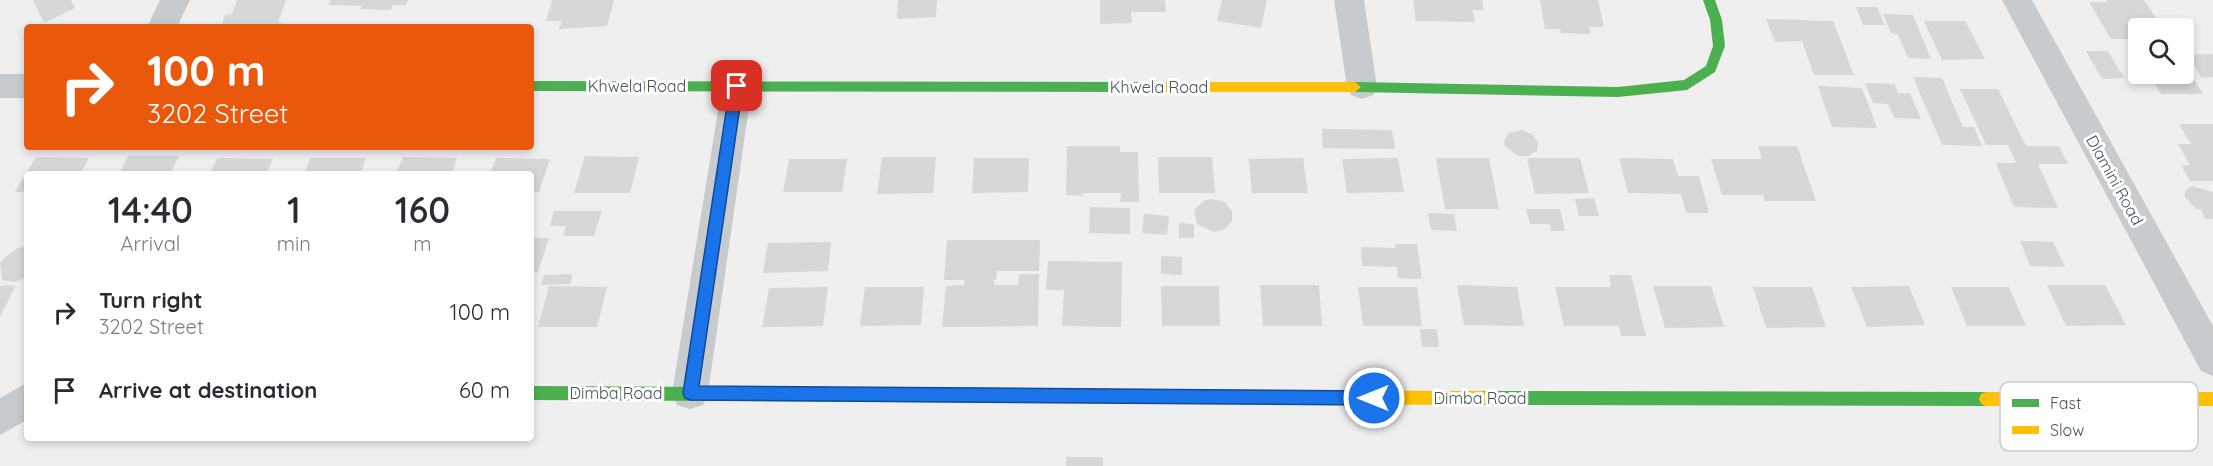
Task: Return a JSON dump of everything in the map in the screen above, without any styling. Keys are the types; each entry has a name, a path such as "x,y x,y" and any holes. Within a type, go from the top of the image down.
{"street":[{"path":"163,24 174,0"},
{"path":"1349,0 1362,87"},
{"name":"Khwela Road","path":"534,86 1362,87 1618,92 1687,85 1711,69 1719,46 1716,20 1709,0"},
{"name":"Dlamini Road","path":"2017,0 2213,360"},
{"path":"0,86 24,86"},
{"path":"690,393 737,86"},
{"path":"0,392 24,393"},
{"name":"Dimba Road","path":"534,393 1338,398 2000,399"},
{"name":"Dimba Road","path":"2198,399 2213,399"},
{"path":"0,418 24,402"}],"building":[{"path":"33,0 71,0 75,8 44,23"},
{"path":"237,0 286,0 278,23 282,22 281,24 222,24 225,15 232,14"},
{"path":"331,0 408,0 406,5 393,5 391,10 328,5"},
{"path":"552,0 614,0 607,26 559,29 562,21 546,21"},
{"path":"898,0 937,0 936,17 897,19"},
{"path":"1100,0 1165,0 1166,12 1131,12 1132,23 1100,24"},
{"path":"1222,0 1267,0 1261,28 1217,21"},
{"path":"1413,0 1482,0 1484,10 1472,10 1475,22 1416,21"},
{"path":"1540,0 1598,0 1604,27 1589,27 1591,34 1561,33 1560,29 1545,29"},
{"path":"2107,0 2144,0 2156,18 2128,18 2128,39 2111,39 2089,2 2108,2"},
{"path":"1856,7 1877,7 1885,25 1863,25"},
{"path":"1883,14 1913,15 1931,59 1908,58 1898,34 1891,33"},
{"path":"1766,19 1833,21 1854,75 1814,75 1802,41 1775,42"},
{"path":"1924,21 1965,21 1985,59 1942,60"},
{"path":"2086,51 2108,51 2124,78 2102,79"},
{"path":"2213,54 2213,77 2202,78 2194,66 2194,55"},
{"path":"1913,77 1942,78 1963,127 1974,127 1982,146 1942,145"},
{"path":"2194,79 2203,94 2161,94 2155,84 2194,84"},
{"path":"1865,83 1895,84 1898,93 1910,93 1921,119 1894,118 1888,104 1873,103"},
{"path":"1818,86 1862,88 1877,128 1832,127"},
{"path":"1960,89 1998,89 2026,146 2059,146 2068,164 2038,164 2058,208 2014,207 1996,163 2016,163 2008,145 1986,145"},
{"path":"2179,124 2213,124 2213,181 2190,181 2181,165 2190,165 2178,144 2191,144"},
{"path":"1322,129 1392,130 1395,149 1323,148"},
{"path":"1522,130 1533,135 1538,143 1537,151 1529,156 1518,156 1505,146 1504,141 1508,133"},
{"path":"1067,146 1120,146 1120,152 1138,152 1139,202 1120,202 1121,193 1066,195"},
{"path":"1758,146 1797,146 1816,201 1765,201 1763,195 1722,195 1711,159 1762,159"},
{"path":"128,156 179,156 172,171 120,171"},
{"path":"585,156 639,157 630,193 574,193"},
{"path":"36,157 89,158 82,171 28,171"},
{"path":"403,157 457,158 453,171 397,171"},
{"path":"882,157 936,157 933,193 877,194"},
{"path":"1158,157 1212,157 1215,193 1159,193"},
{"path":"217,158 273,159 267,171 211,171"},
{"path":"310,158 366,158 361,171 305,171"},
{"path":"496,158 550,159 539,192 534,192 534,171 491,171"},
{"path":"974,158 1029,158 1028,192 972,193"},
{"path":"1303,158 1308,193 1252,193 1249,159"},
{"path":"1398,158 1404,192 1347,193 1342,159"},
{"path":"1436,158 1489,158 1499,209 1445,209"},
{"path":"1527,158 1580,158 1589,193 1535,194"},
{"path":"1619,158 1673,159 1678,176 1699,176 1709,213 1686,213 1681,194 1628,193"},
{"path":"789,159 847,159 842,192 783,192"},
{"path":"24,177 24,192 15,192"},
{"path":"2192,186 2213,192 2213,219 2205,219 2201,209 2196,209 2185,197 2185,191"},
{"path":"1594,198 1599,216 1579,216 1575,199"},
{"path":"1205,200 1225,202 1232,211 1232,221 1225,229 1213,232 1197,224 1194,213"},
{"path":"1090,207 1130,208 1130,234 1089,233"},
{"path":"1526,209 1560,209 1565,231 1551,231 1550,224 1530,224"},
{"path":"554,211 602,211 594,236 563,236 566,226 550,226"},
{"path":"1428,213 1454,214 1457,231 1431,230"},
{"path":"1144,214 1169,216 1167,235 1142,233"},
{"path":"1179,223 1194,224 1194,238 1179,238"},
{"path":"534,238 549,238 538,272 534,272"},
{"path":"947,240 1040,240 1039,271 997,271 996,280 994,280 994,285 1018,285 1019,274 1039,274 1038,326 942,327 946,286 964,285 965,280 944,280"},
{"path":"2020,241 2053,242 2065,267 2030,266"},
{"path":"831,242 828,271 763,273 768,243"},
{"path":"1395,244 1417,244 1422,279 1398,278 1397,267 1362,266 1361,247 1396,248"},
{"path":"24,247 24,278 15,282 2,280 0,263 16,249"},
{"path":"1161,256 1182,257 1182,275 1161,274"},
{"path":"1048,261 1122,262 1121,327 1062,326 1064,290 1046,290"},
{"path":"572,274 571,284 541,285 544,275"},
{"path":"1609,275 1631,275 1646,336 1621,336 1619,326 1564,326 1555,287 1611,287"},
{"path":"16,285 0,317 0,286"},
{"path":"1260,285 1319,285 1322,326 1263,326"},
{"path":"1457,285 1517,287 1524,326 1464,325"},
{"path":"2047,285 2105,285 2126,325 2066,326"},
{"path":"549,286 607,287 597,327 538,327"},
{"path":"1161,286 1219,286 1220,326 1162,326"},
{"path":"1653,286 1711,286 1724,327 1665,328"},
{"path":"1909,286 1925,325 1867,327 1851,287"},
{"path":"828,287 823,326 762,327 769,288"},
{"path":"865,287 924,287 921,325 860,326"},
{"path":"1358,287 1417,287 1422,326 1363,326"},
{"path":"1753,287 1812,287 1826,327 1766,328"},
{"path":"1951,287 2009,287 2026,326 1967,326"},
{"path":"1420,329 1437,329 1439,347 1422,347"},
{"path":"1066,457 1103,457 1103,466 1066,466"}],"traffic: fast":[{"path":"1355,87 1618,92 1687,85 1711,69 1719,46 1716,20 1709,0"},
{"path":"534,86 1142,87"},
{"path":"534,393 1070,396"},
{"path":"1482,398 1986,399"}],"traffic: slow":[{"path":"1142,87 1355,87"},
{"path":"1070,396 1482,398"},
{"path":"1986,399 2000,399"},
{"path":"2198,399 2213,399"}],"route":[{"path":"737,86 690,393 1374,398"}]}
